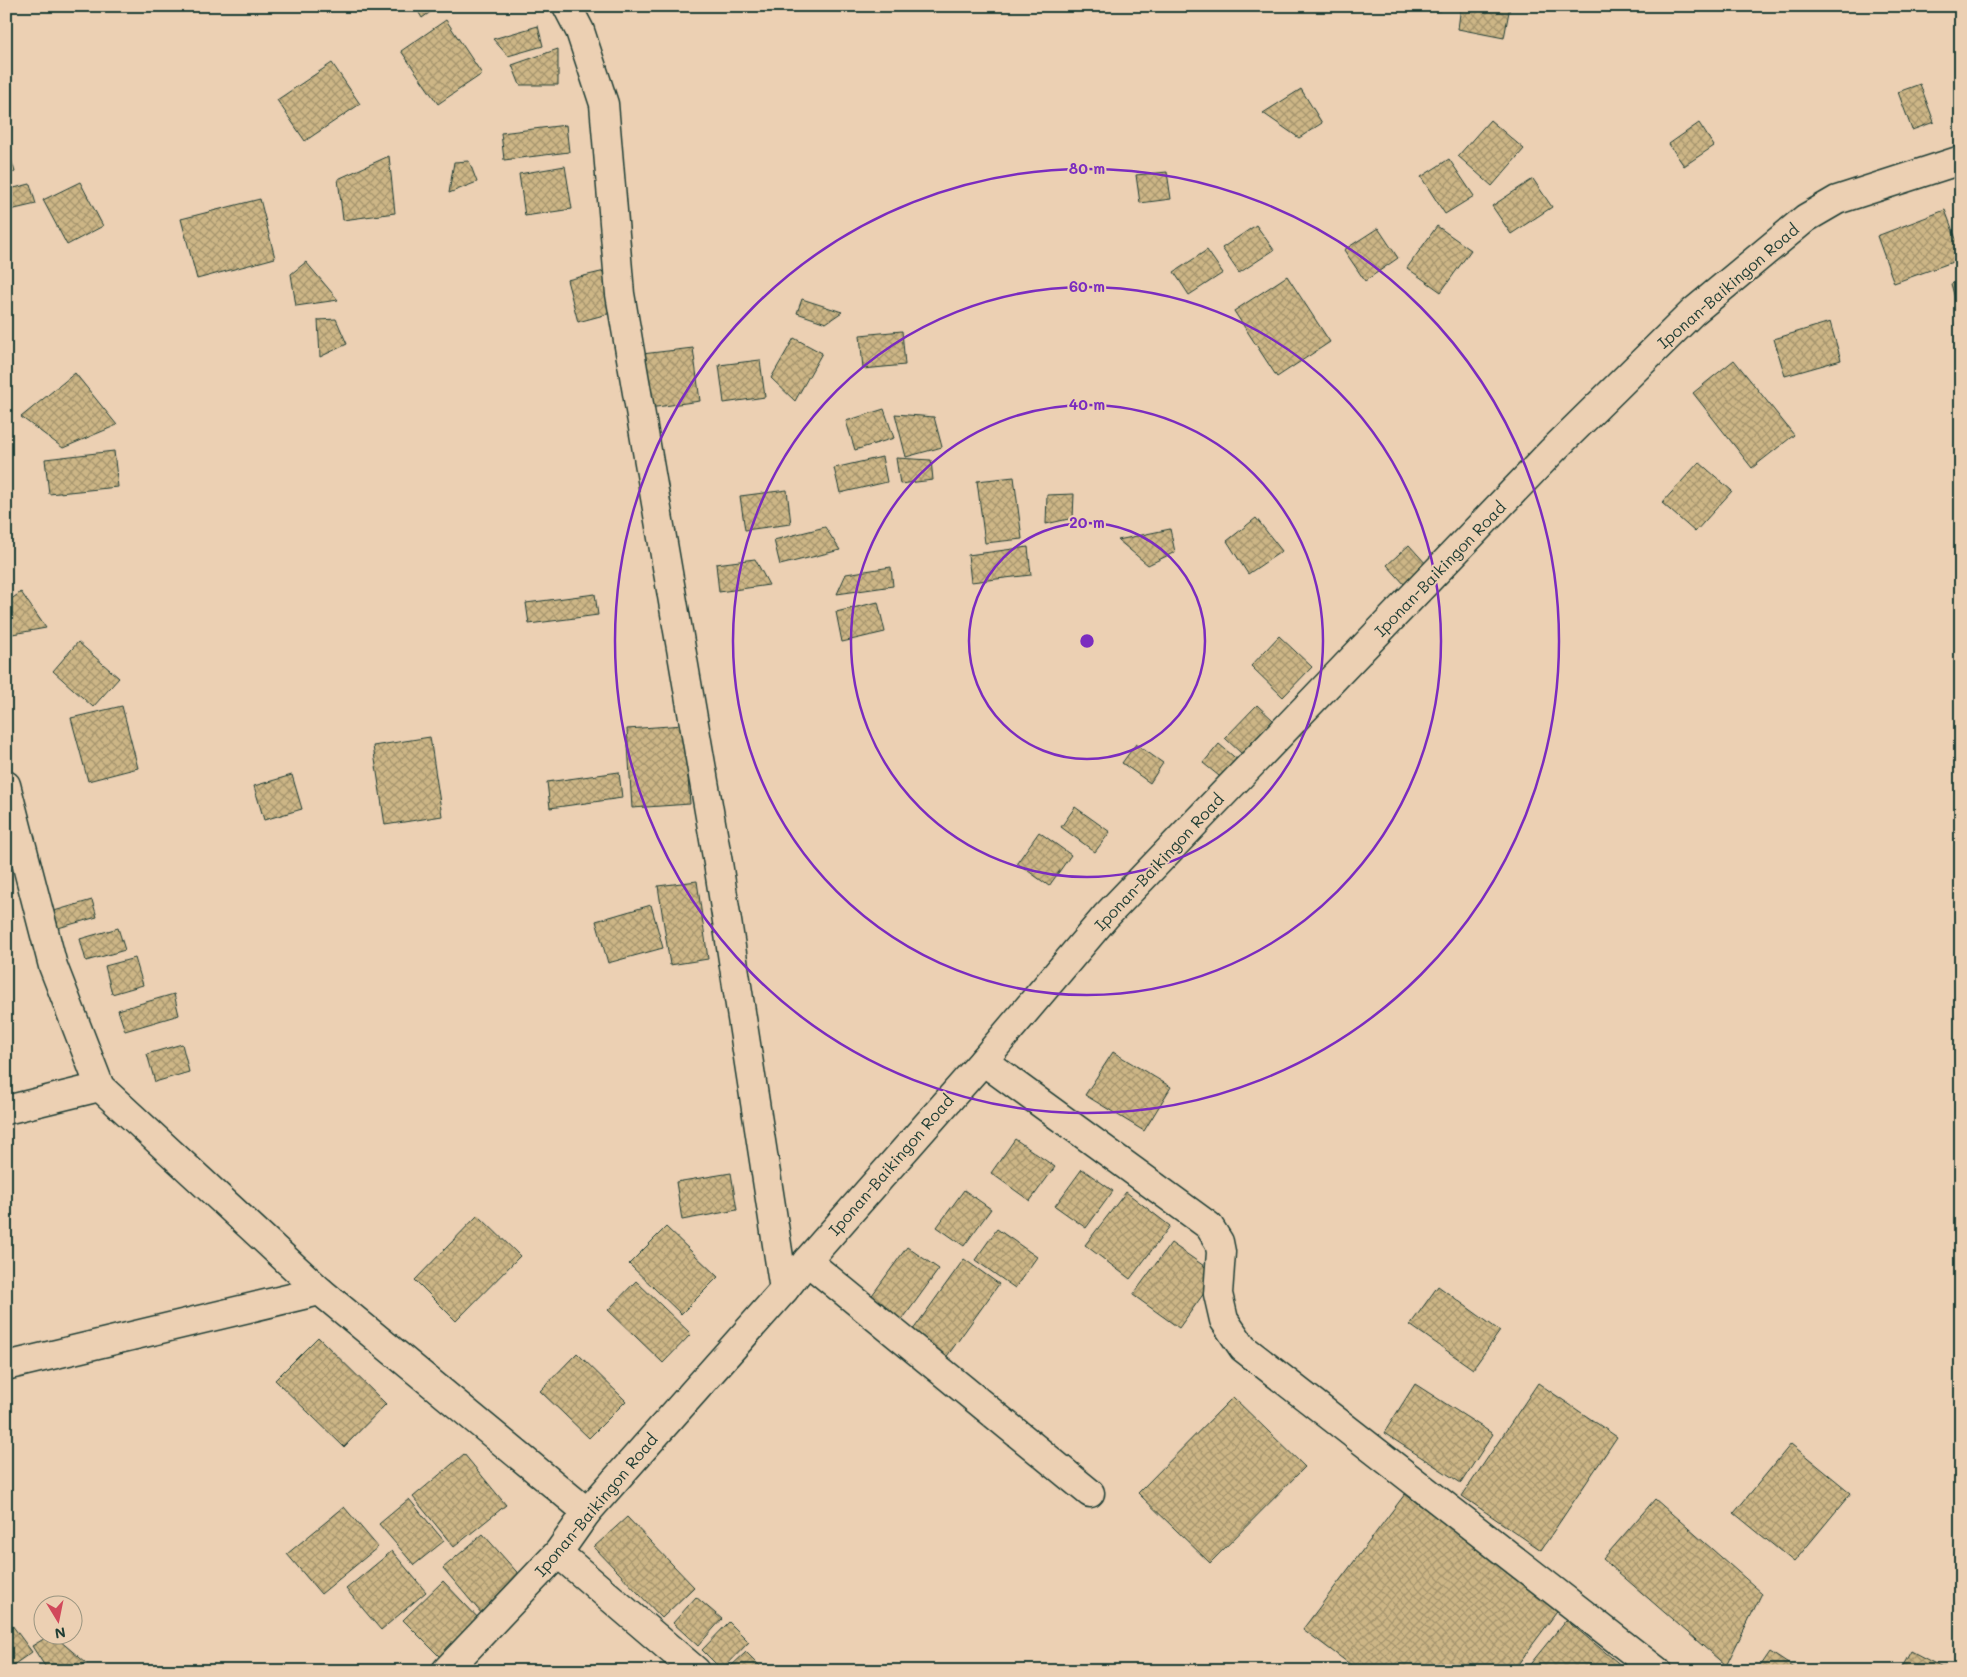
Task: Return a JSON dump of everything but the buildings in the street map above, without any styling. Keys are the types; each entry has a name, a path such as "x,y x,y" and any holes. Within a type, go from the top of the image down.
{"street":[{"path":"567,6 580,31 604,104 620,294 718,863 784,1290"},
{"name":"Iponan-Baikingon Road","path":"446,1671 558,1553 587,1512 784,1290 1106,916 1552,451 1694,312 1806,218 1837,200 1961,160"},
{"path":"6,785 53,966 100,1087 320,1291 587,1512"},
{"path":"983,1061 1210,1226 1219,1242 1221,1252 1218,1294 1224,1320 1243,1348 1656,1671"},
{"path":"6,1110 100,1087"},
{"path":"807,1262 1090,1493"},
{"path":"6,1366 320,1291"},
{"path":"558,1553 696,1671"}]}
